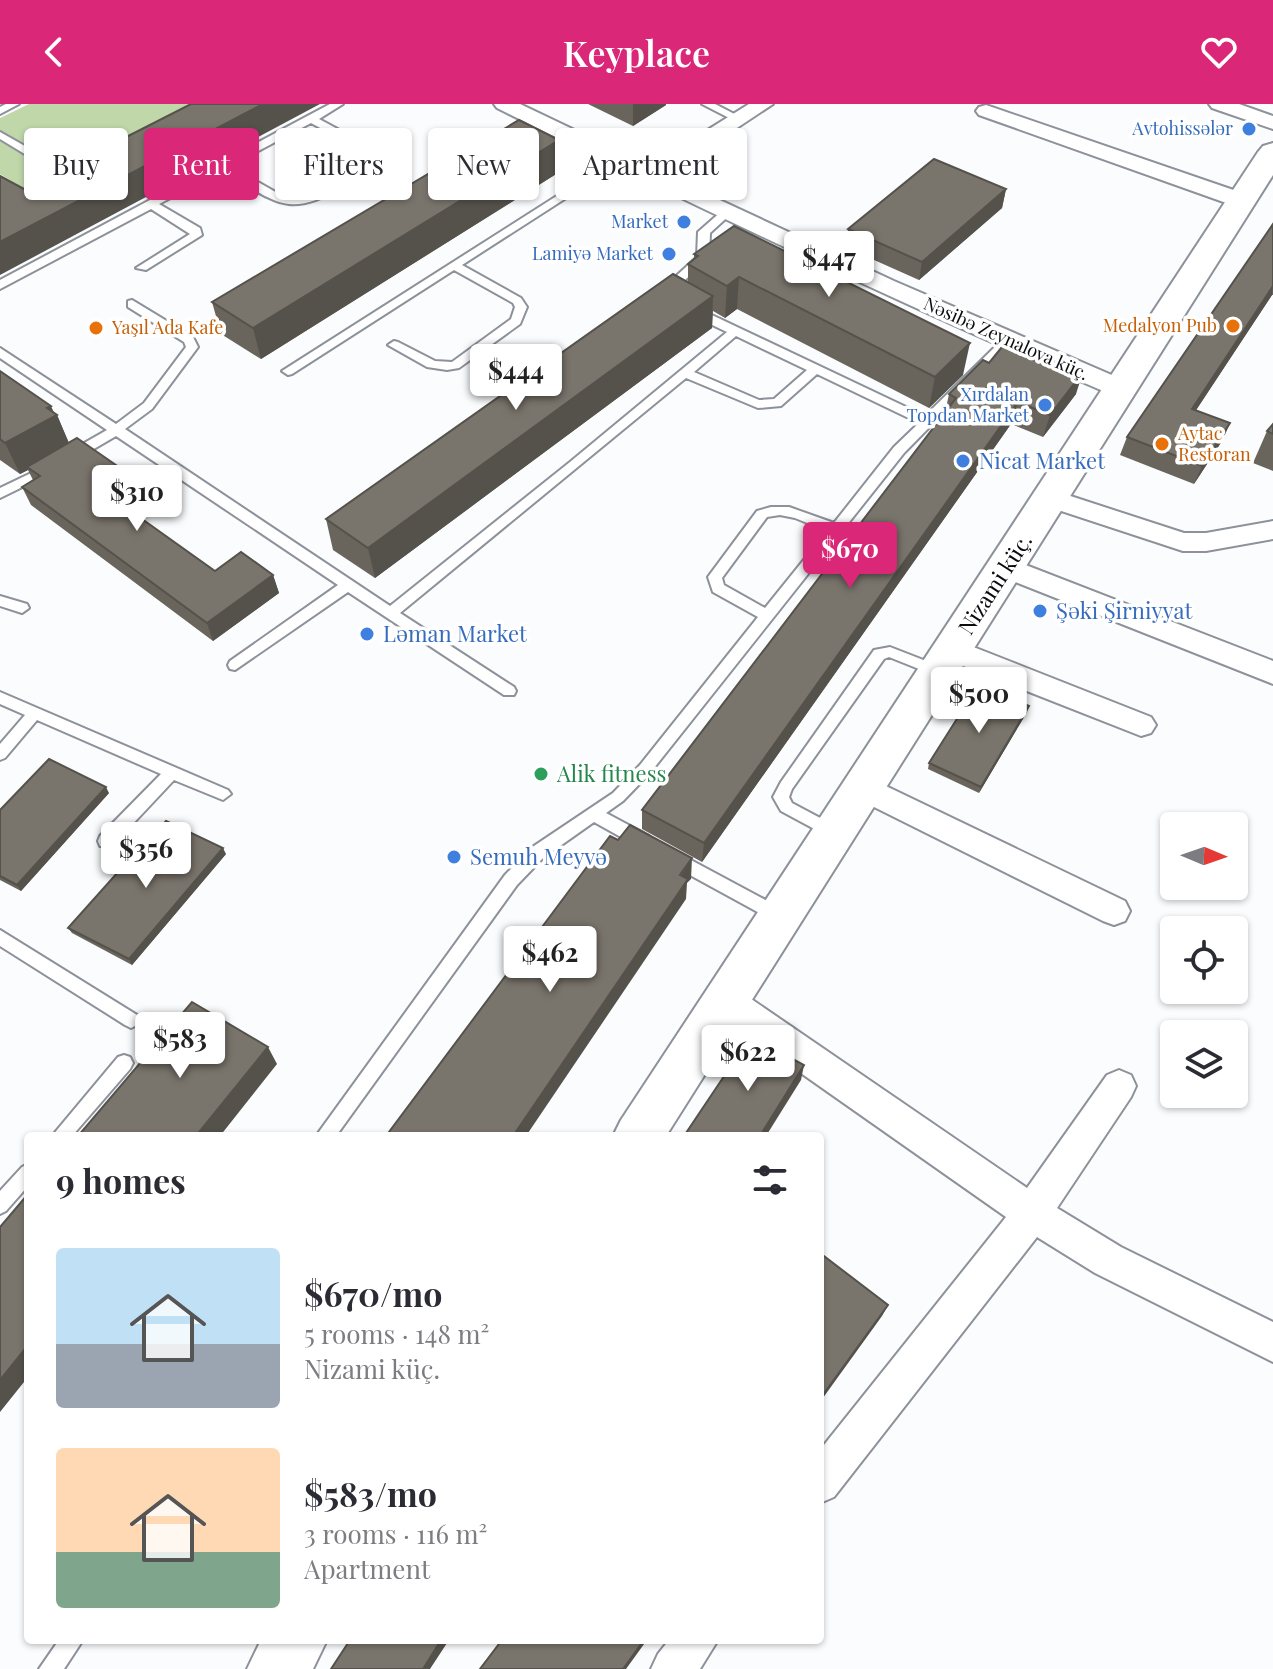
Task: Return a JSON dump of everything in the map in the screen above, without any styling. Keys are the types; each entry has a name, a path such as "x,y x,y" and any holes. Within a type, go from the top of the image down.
{"street":[{"name":"Nəsibə Zeynalova küç.","path":"504,104 555,129"},
{"path":"725,128 763,104"},
{"path":"1219,104 1273,123"},
{"path":"986,111 1240,200"},
{"name":"Nizami küç.","path":"641,1132 1052,499 1119,388 1273,152"},
{"name":"Nəsibə Zeynalova küç.","path":"702,200 1007,342 1119,388"},
{"path":"1052,499 1183,542 1206,542 1273,530"},
{"path":"1005,567 1273,673"},
{"path":"946,661 1141,725"},
{"path":"865,788 1114,911"},
{"path":"726,1001 1032,1213 1108,1260 1273,1343"},
{"path":"824,1478 1032,1213 1119,1086"},
{"path":"277,1669 294,1644"},
{"path":"673,1669 693,1644"}],"lane":[{"path":"0,111 14,104"},
{"path":"259,146 338,104"},
{"path":"707,104 739,119"},
{"path":"259,187 282,200 305,203 364,170 372,161 365,148 310,118"},
{"path":"0,135 24,149"},
{"path":"0,285 158,200"},
{"path":"288,371 556,200"},
{"path":"142,268 196,235 196,230 151,204"},
{"path":"727,212 704,232 703,258 680,278 676,286 678,300 734,332 925,421"},
{"path":"394,345 433,366 445,368 455,365 516,321 521,307 517,301 454,265"},
{"path":"0,494 114,431 148,406 189,354 192,347 189,340 132,304"},
{"path":"390,613 734,332"},
{"path":"328,1132 511,880 537,853 618,797 645,769 925,421 1007,342"},
{"path":"0,352 114,431 509,691"},
{"path":"685,373 758,404 769,405 777,403 814,370"},
{"path":"767,616 718,588 715,577 762,514 771,509 784,510 836,529"},
{"path":"235,665 347,586"},
{"path":"0,601 22,608"},
{"path":"835,834 786,807 781,797 786,786 879,654 890,652 946,661"},
{"path":"0,698 223,794"},
{"path":"0,754 35,713"},
{"path":"106,841 172,772"},
{"path":"594,814 781,917"},
{"path":"0,937 131,1020"},
{"path":"64,1132 124,1063"},
{"path":"0,1205 24,1178"},
{"path":"50,1669 69,1644"}],"green space":[{"path":"29,104 233,104 186,128 144,128 144,149 128,157 128,128 24,128 24,189 0,174 0,118"}],"building":[{"path":"191,104 263,104 217,128 144,128 144,166 128,175 128,136"},
{"path":"519,120 535,128 506,128"},
{"path":"539,130 555,138 555,142 539,152"},
{"path":"934,159 1006,189 922,262 848,229"},
{"path":"428,174 428,200 461,200 253,328 212,302 384,200 412,200 412,183"},
{"path":"0,176 24,189 24,200 80,200 0,242"},
{"path":"1273,224 1273,286 1192,409 1230,423 1202,466 1127,437"},
{"path":"734,226 970,343 935,377 739,277 727,286 688,264 698,256 694,254"},
{"path":"673,274 713,296 368,548 326,519"},
{"path":"1006,342 1083,372 1050,415 1018,402 704,843 642,810 956,398 949,394 983,360 989,363"},
{"path":"0,371 51,406 47,408 57,415 5,443 0,439"},
{"path":"77,438 123,470 97,487 215,571 241,552 273,575 207,623 22,487 40,476 27,467"},
{"path":"979,684 1029,706 981,787 929,763"},
{"path":"49,759 106,787 17,885 0,876 0,810"},
{"path":"166,821 223,848 129,959 68,928 129,863"},
{"path":"630,825 692,858 680,875 688,879 516,1132 389,1132 610,836 618,840"},
{"path":"192,1002 268,1047 199,1132 81,1132"},
{"path":"751,1036 804,1065 762,1132 687,1132"},
{"path":"24,1199 24,1350 0,1380 0,1227"},
{"path":"824,1256 888,1305 824,1393"},
{"path":"347,1644 439,1644 423,1669 331,1669"},
{"path":"499,1644 641,1644 623,1669 480,1669"}],"place":[{"name":"Avtohissələr","path":"1249,129"},
{"name":"Market","path":"684,222"},
{"name":"Lamiyə Market","path":"669,254"},
{"name":"Medalyon Pub","path":"1233,326"},
{"name":"Yaşıl Ada Kafe","path":"96,328"},
{"name":"Xırdalan Topdan Market","path":"1045,405"},
{"name":"Aytac Restoran","path":"1162,444"},
{"name":"Nicat Market","path":"963,461"},
{"name":"Şəki Şirniyyat","path":"1040,611"},
{"name":"Ləman Market","path":"367,634"},
{"name":"Alik fitness","path":"541,774"},
{"name":"Semuh Meyvə","path":"454,857"}]}
